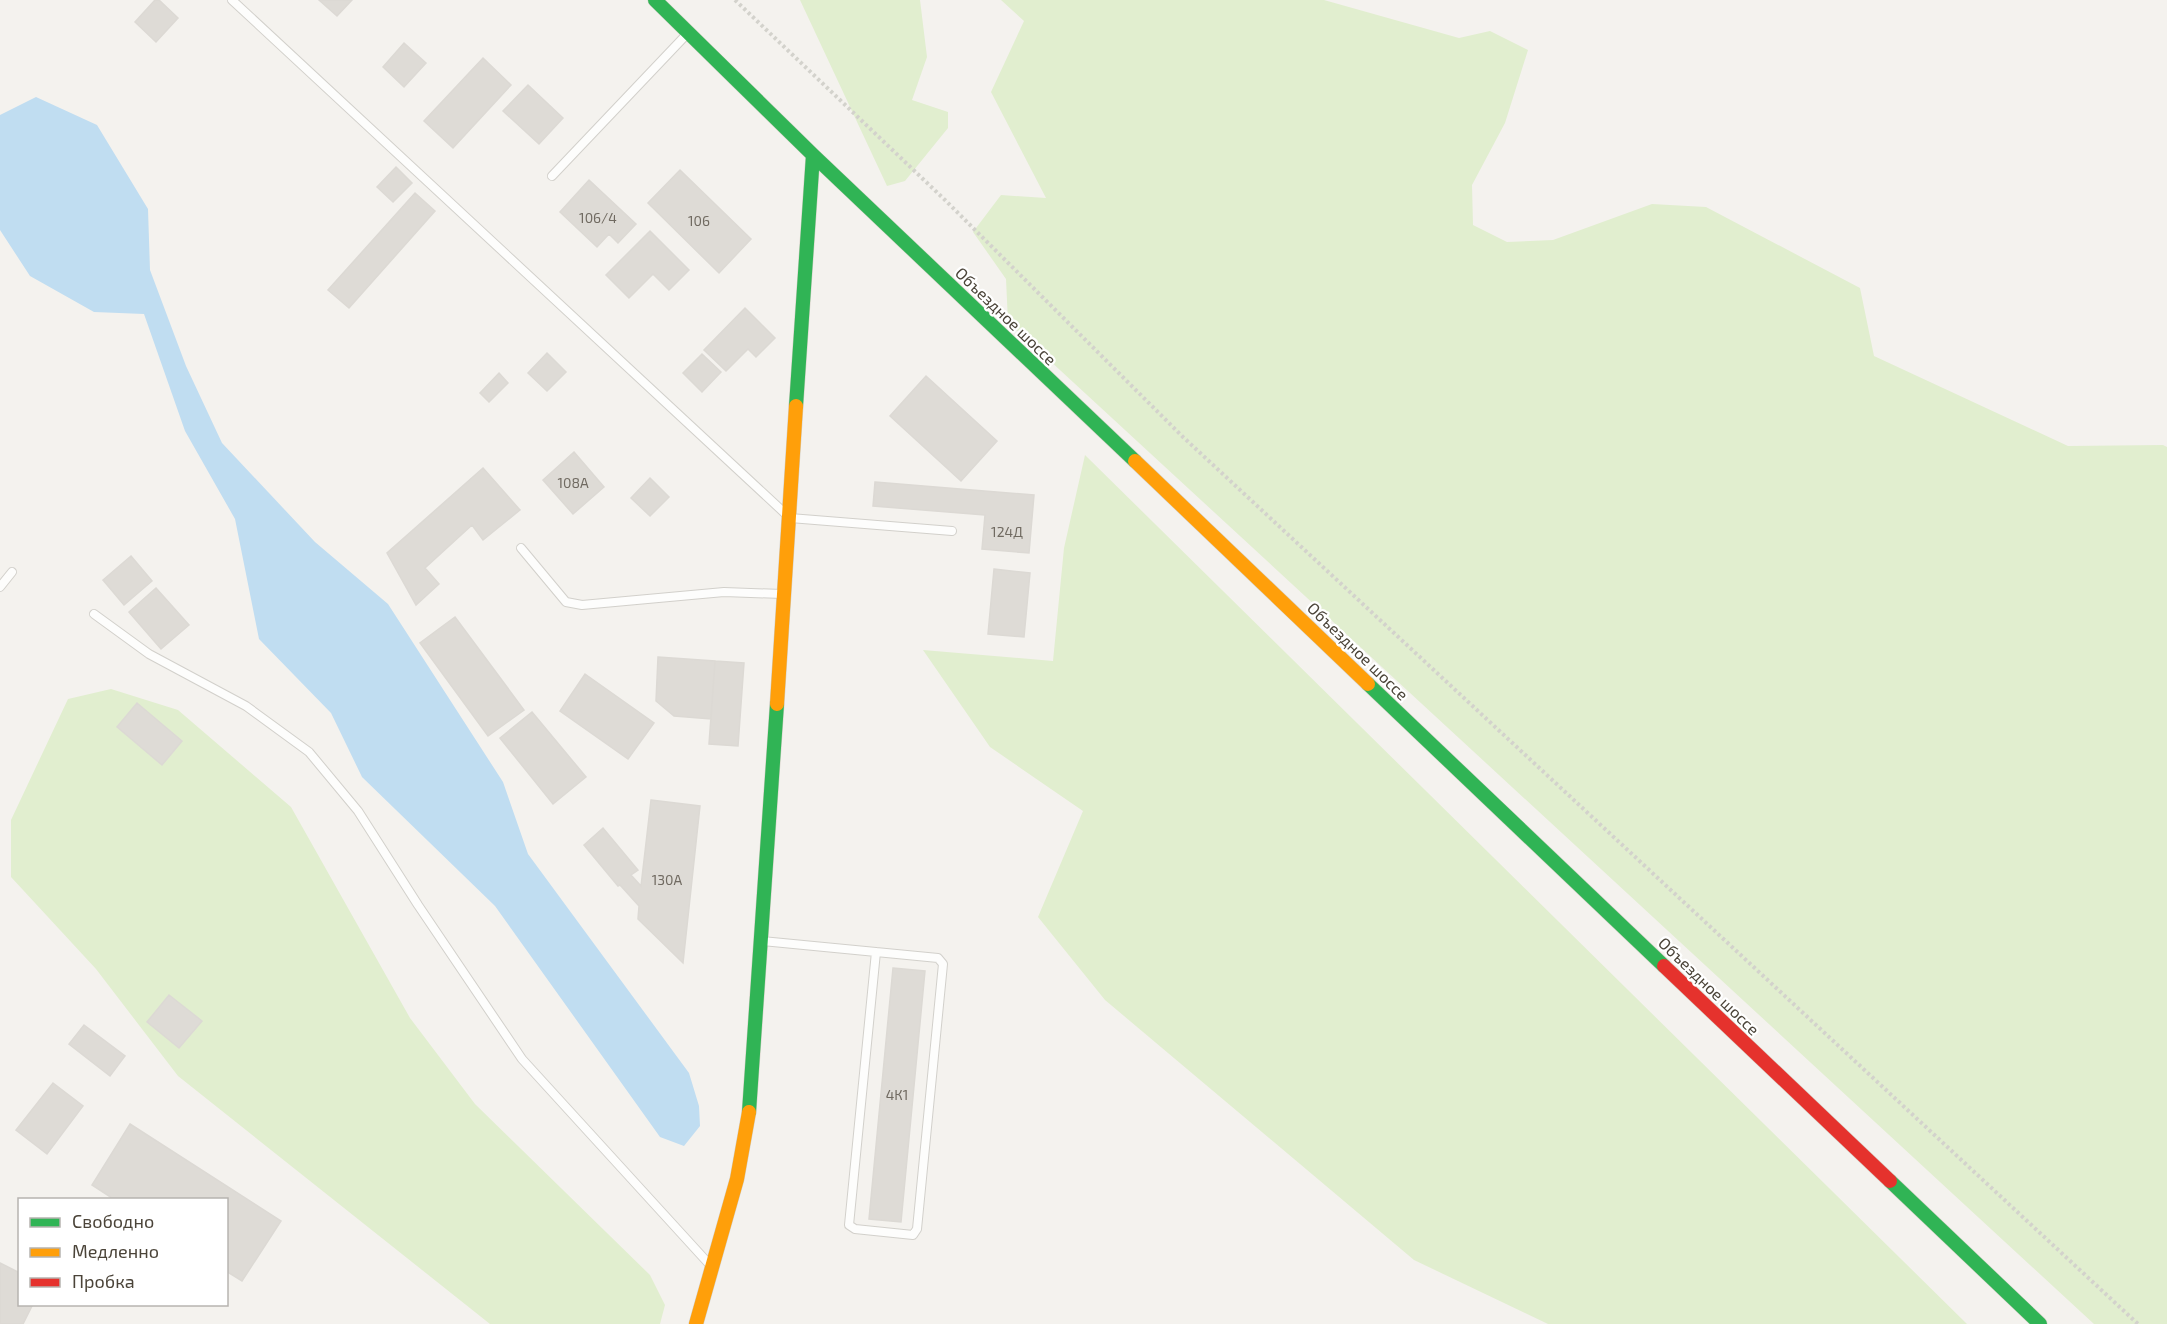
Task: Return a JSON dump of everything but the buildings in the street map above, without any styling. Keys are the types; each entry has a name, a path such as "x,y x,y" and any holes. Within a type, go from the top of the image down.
{"main road":[{"name":"Объездное шоссе","path":"655,0 813,155 2040,1324"},
{"path":"696,1324 737,1179 750,1106 813,155"}],"lane":[{"path":"232,0 790,518 952,531"},
{"path":"552,176 688,33"},
{"path":"521,548 566,602 582,605 724,592 785,594"},
{"path":"0,587 12,572"},
{"path":"94,614 149,654 246,706 309,752 358,811 418,905 522,1059 712,1268"},
{"path":"762,941 876,952 938,958 943,964 917,1229 913,1235 855,1229 849,1224 876,952"}],"path":[{"path":"735,0 945,200 1183,437 2138,1324"}],"green space":[{"path":"800,0 920,0 927,57 912,100 948,112 948,128 905,181 887,186"},
{"path":"1001,0 1324,0 1459,38 1490,31 1528,50 1505,123 1472,185 1473,225 1507,242 1553,240 1652,204 1706,207 1860,288 1874,356 2068,446 2163,445 2167,447 2167,1324 2094,1324 1008,322 1006,279 973,232 1001,195 1046,198 991,92 1024,21"},
{"path":"1085,455 1967,1324 1548,1324 1414,1260 1105,1000 1038,917 1083,811 990,747 923,650 1053,661 1064,548"},
{"path":"111,689 178,710 291,807 410,1018 475,1104 650,1275 665,1305 660,1324 490,1324 178,1076 96,969 11,877 11,820 68,699"}],"water":[{"path":"36,97 97,125 148,209 150,270 186,366 222,443 315,542 388,604 503,782 528,854 689,1073 699,1106 700,1126 684,1146 660,1137 495,906 362,777 331,713 259,639 235,519 185,431 144,314 94,312 30,276 0,230 0,115"}],"traffic: fast":[{"path":"655,0 813,155 1135,461"},
{"path":"796,406 813,155"},
{"path":"1368,684 1664,966"},
{"path":"749,1112 777,704"},
{"path":"1890,1181 2040,1324"}],"traffic: slow":[{"path":"777,704 796,406"},
{"path":"1135,461 1368,684"},
{"path":"696,1324 737,1179 749,1112"}],"traffic: jam":[{"path":"1664,966 1890,1181"}]}
